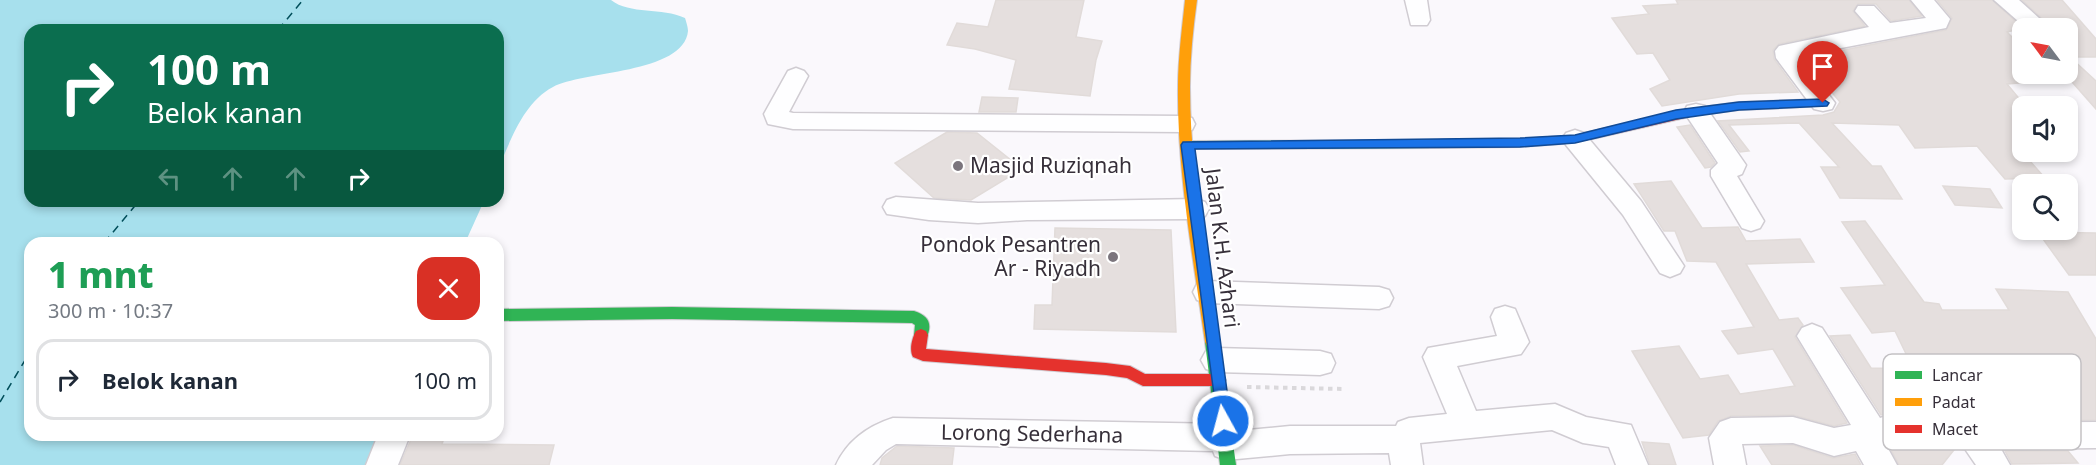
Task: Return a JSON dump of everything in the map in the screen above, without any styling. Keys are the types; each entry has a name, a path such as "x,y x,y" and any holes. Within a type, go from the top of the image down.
{"street":[{"name":"Jalan K.H. Azhari","path":"1191,0 1181,95 1226,450"},
{"path":"1823,103 1788,58 1787,51 1885,30 1938,23 1939,19 1922,0"},
{"path":"2006,0 2027,18"},
{"path":"1866,10 1885,30"},
{"path":"796,76 776,114 777,118 793,121 1520,143 1575,139 1696,112 1739,106 1823,103"},
{"path":"1696,112 1733,165 1733,168 1724,170 1724,176 1751,221"},
{"path":"1575,139 1632,208 1670,266"},
{"path":"896,207 953,213 1008,214 1027,210 1196,209"},
{"path":"1207,292 1379,298"},
{"path":"504,315 672,313 914,317 923,322 918,350 923,355 1114,370 1130,372 1143,380 1218,376 1320,363"},
{"path":"1467,425 1438,357 1511,346 1514,342 1505,317"},
{"path":"1812,336 1869,435 1881,465"},
{"path":"1405,452 1409,431 1555,417 1583,430 1620,435 1632,465"},
{"path":"1730,465 1725,438 1731,431 1793,430 1834,442 1883,430"},
{"name":"Lorong Sederhana","path":"852,465 875,440 893,431 1226,450 1290,440 1405,452"},
{"path":"2081,435 2096,435"},
{"path":"382,465 392,441"},
{"path":"1984,450 1994,465"}],"path":[{"path":"1218,376 1345,389"}],"water":[{"path":"0,0 611,0 627,8 685,18 688,31 682,45 669,56 630,69 567,82 543,94 534,102 519,123 504,155 504,24 24,24 24,207 481,207 468,237 24,237 24,441 379,441 369,465 0,465"}],"building":[{"path":"996,0 1084,0 1076,37 1102,41 1096,60 1090,96 1009,89 1016,60 975,49 947,45 957,23 988,27"},
{"path":"1676,0 1909,0 1922,16 1891,21 1876,4 1858,4 1853,11 1865,26 1779,44 1773,50 1774,59 1798,92 1739,94 1662,106 1650,89 1670,80 1653,53 1637,54 1612,18 1649,14 1643,6 1678,4"},
{"path":"1937,0 1992,0 2012,18 2012,31 2007,32 2012,37 2012,84 2007,84 2017,96 2012,96 2012,162 2031,162 2041,174 2012,174 2012,179 2005,179 1977,146 1915,148 1899,125 1832,123 1872,166 1881,166 1902,199 1840,198 1821,167 1839,167 1799,123 1729,125 1749,151 1740,152 1718,121 1823,115 1834,112 1840,102 1803,58 1946,30 1952,18"},
{"path":"2022,0 2062,0 2078,18 2041,18"},
{"path":"2078,18 2096,39 2096,57 2078,57"},
{"path":"2078,64 2096,81 2096,109 2074,84 2078,84"},
{"path":"982,97 1018,98 1016,112 979,112"},
{"path":"1690,125 1715,163 1711,167 1705,168 1677,127"},
{"name":"Masjid Ruziqnah","path":"947,132 977,133 1022,169 971,200 934,198 895,163"},
{"path":"1671,181 1702,228 1738,227 1746,241 1800,239 1814,262 1746,264 1779,320 1798,318 1803,325 1795,337 1847,423 1834,426 1793,415 1731,416 1718,421 1709,435 1683,438 1632,351 1679,346 1700,379 1728,375 1740,394 1795,386 1773,349 1738,354 1722,331 1754,327 1716,262 1687,261 1675,231 1664,231 1634,184"},
{"path":"1943,186 1990,189 2002,208 1955,205"},
{"path":"1865,221 1924,302 1939,304 1942,310 2009,310 1996,289 2068,292 2096,339 2096,420 2081,420 2081,354 1906,354 1895,331 1872,333 1841,288 1885,285 1842,222"},
{"name":"Pondok Pesantren Ar - Riyadh","path":"1055,228 1171,230 1176,332 1034,329 1035,305 1052,305"},
{"path":"2078,233 2096,233 2096,275 2069,275 2044,240 2078,240"},
{"path":"1850,335 1871,368 1883,368 1883,414 1881,415 1830,336"},
{"path":"410,441 443,441 442,444 554,445 549,465 400,465"},
{"path":"1642,442 1669,444 1676,465 1650,465"},
{"path":"1793,445 1833,458 1855,454 1861,465 1772,465 1760,446"},
{"path":"897,446 954,448 952,465 880,465 882,458"},
{"path":"1891,450 1954,450 1942,465 1899,465"},
{"path":"2005,451 2068,451 2078,463 2012,464"}],"ferry route":[{"path":"283,24 303,0"},
{"path":"109,237 134,207"},
{"path":"0,402 24,362"}],"traffic: fast":[{"path":"1188,145 1436,144"},
{"path":"504,315 672,313 914,317 923,322 921,335"},
{"path":"1212,342 1228,465"}],"traffic: slow":[{"path":"1191,0 1186,43 1185,129 1193,214 1212,342"},
{"path":"1694,112 1739,106 1823,103"}],"traffic: jam":[{"path":"1436,144 1520,143 1575,139 1694,112"},
{"path":"921,335 918,353 923,355 1106,369 1130,372 1143,380 1218,380"}],"place":[{"name":"Masjid Ruziqnah","path":"958,166"},
{"name":"Pondok Pesantren Ar - Riyadh","path":"1113,257"}],"route":[{"path":"1223,421 1188,145 1520,143 1575,139 1659,121 1676,115 1739,106 1823,103"}]}
